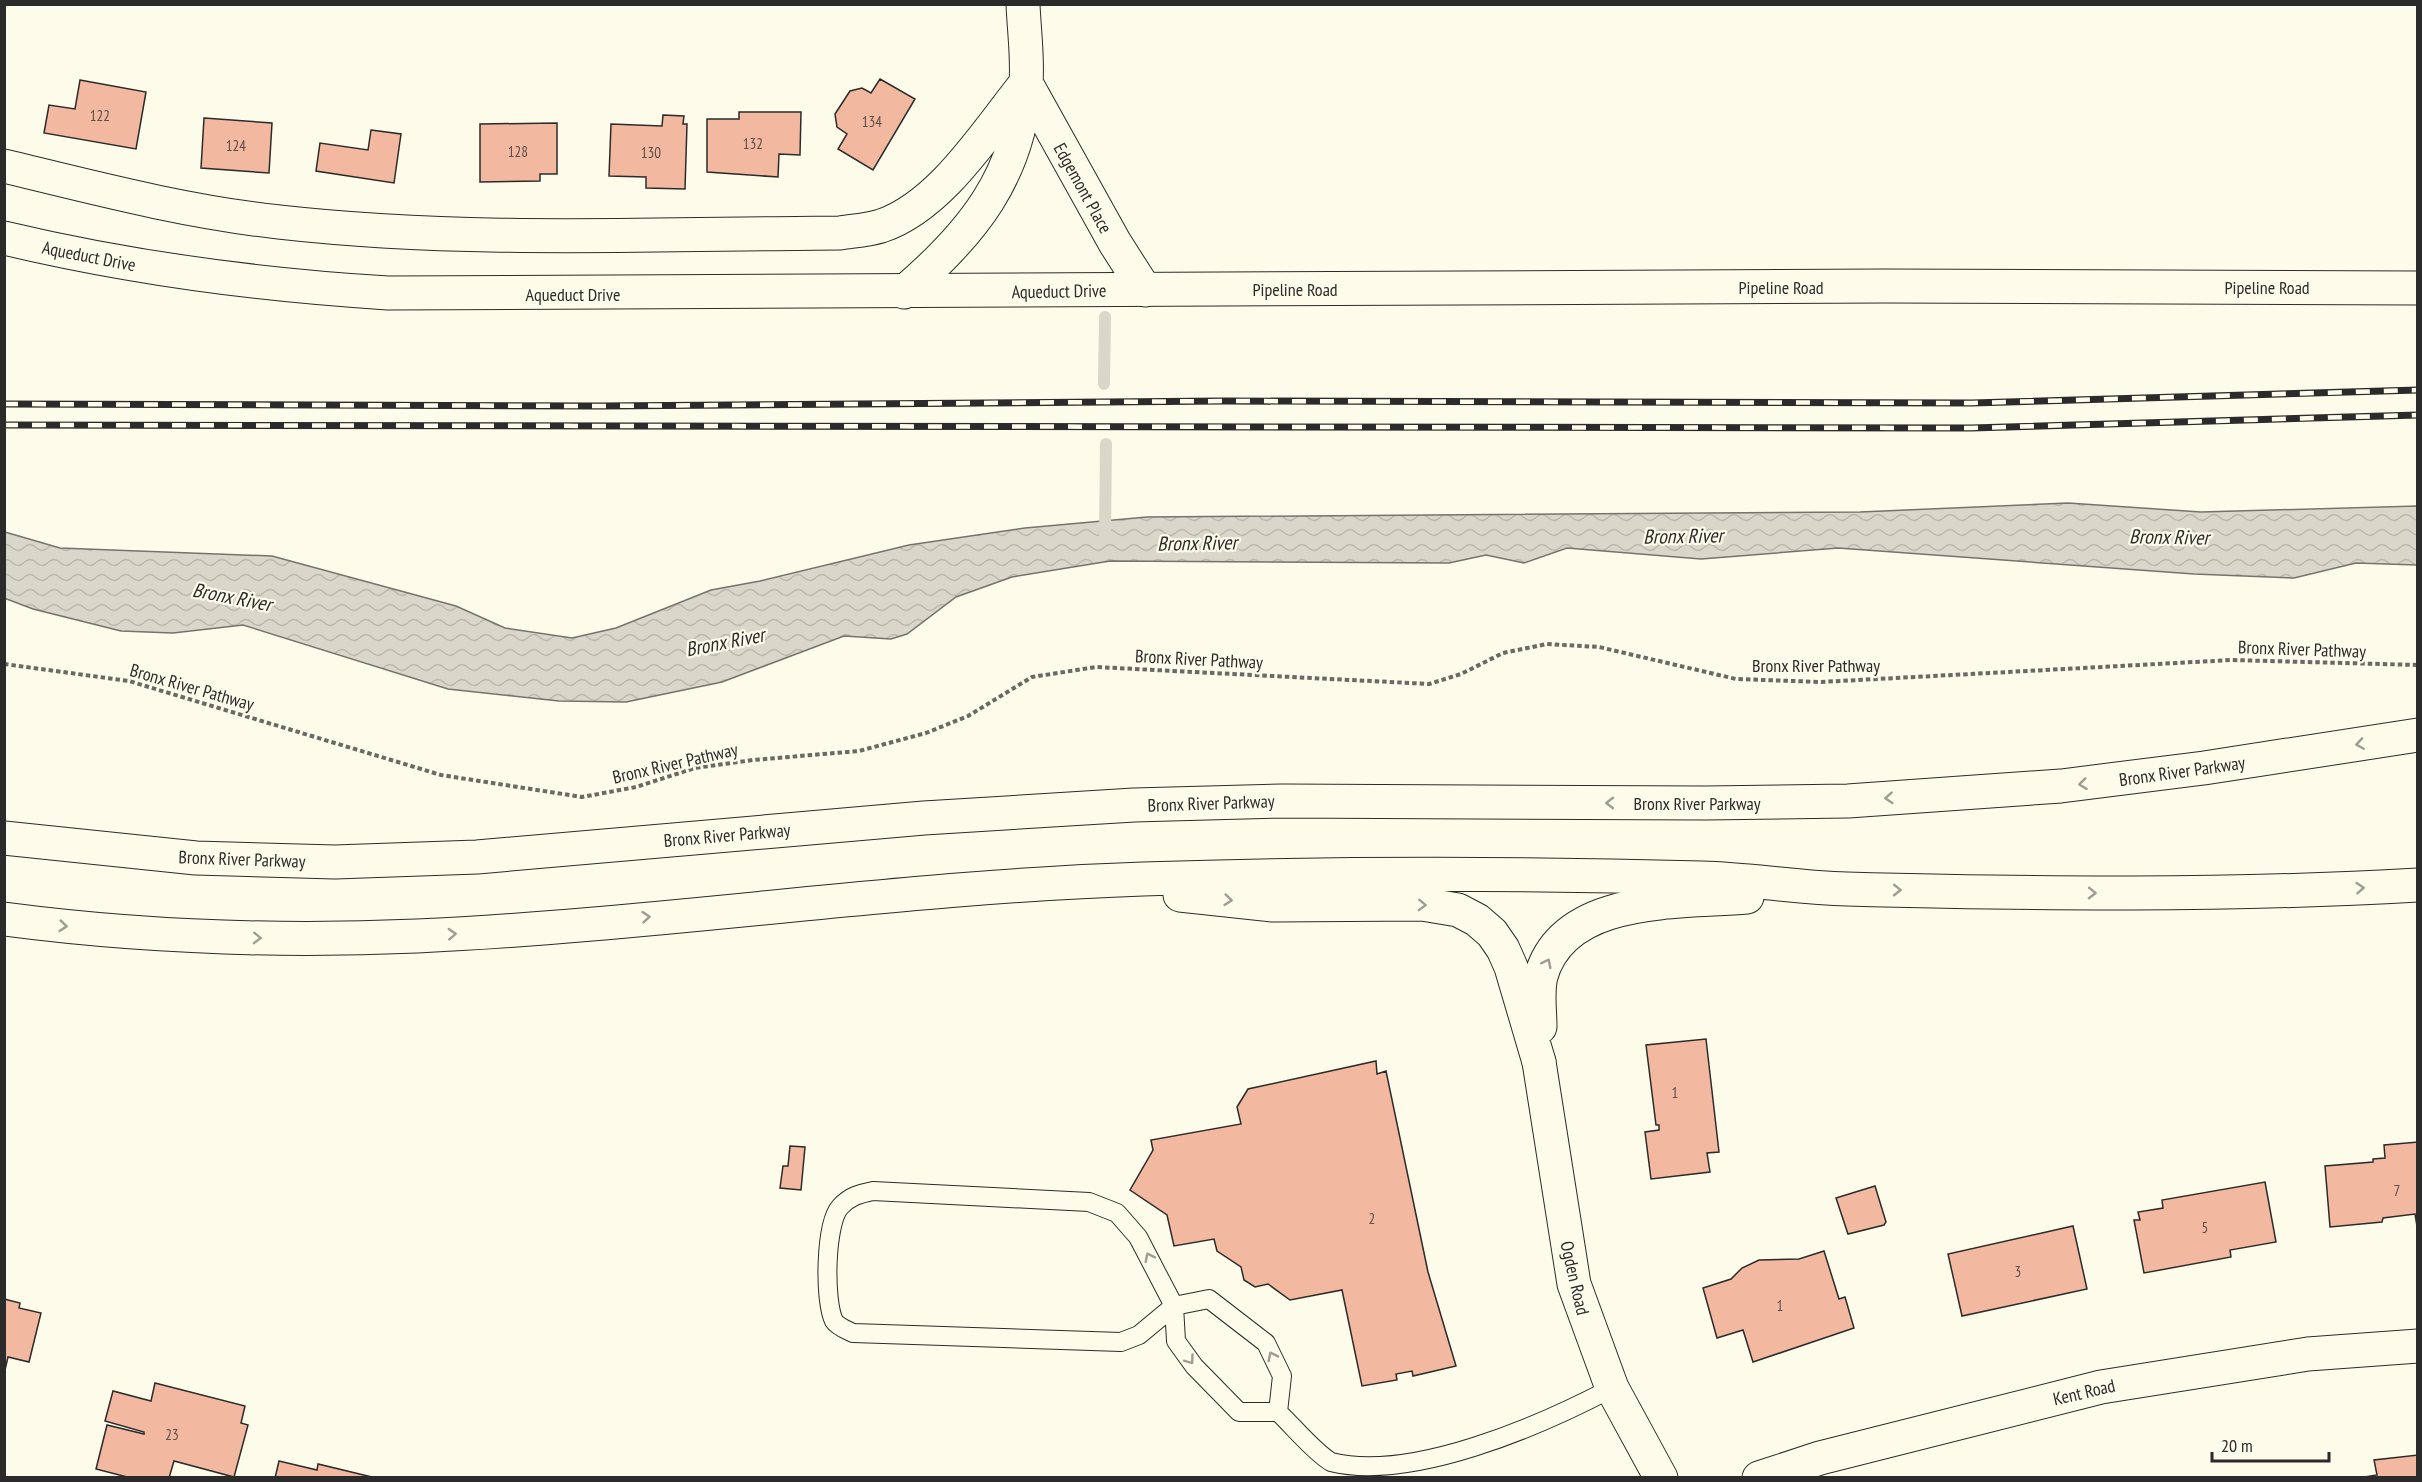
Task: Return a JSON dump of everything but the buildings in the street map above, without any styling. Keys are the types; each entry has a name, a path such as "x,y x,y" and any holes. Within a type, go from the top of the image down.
{"main road":[{"name":"Edgemont Place","path":"904,292 958,242 998,186 1018,126 1026,83 1023,4"},
{"name":"Edgemont Place","path":"1026,83 1114,243 1145,290"},
{"path":"4,166 168,204 277,222 362,230 444,234 840,233 881,226 903,216 924,201 946,183 1026,83"},
{"name":"Aqueduct Drive","path":"4,238 82,256 209,277 377,293 1145,290"},
{"name":"Pipeline Road","path":"1145,290 1955,286 2418,288"},
{"name":"Bronx River Parkway","path":"4,838 186,857 335,862 477,856 901,819 1134,805 1282,801 1706,803 1848,801 1993,792 2108,781 2418,735"},
{"path":"4,919 60,926 202,936 276,939 420,936 1065,882 1278,875 1684,878 1839,889 2196,894 2303,892 2418,885"},
{"path":"1065,882 1273,905 1422,904 1458,910 1477,920 1492,933 1503,949 1511,967 1539,1062"},
{"path":"1539,1062 1540,979 1556,948 1585,922 1622,908 1839,889"},
{"name":"Ogden Road","path":"1539,1062 1574,1284 1612,1388 1661,1478"},
{"name":"Kent Road","path":"1759,1478 1820,1458 2101,1387 2308,1354 2418,1346"}],"lane":[{"path":"1278,1412 1282,1376 1266,1343 1209,1299 1174,1306 1139,1335 1121,1342 853,1334 836,1324 828,1307 830,1228 838,1209 850,1196 873,1191 1089,1202 1117,1213 1138,1238 1174,1306 1176,1341 1194,1366 1239,1412 1278,1412 1330,1461 1362,1474 1397,1476 1439,1467 1502,1446 1612,1388"}],"path":[{"name":"Bronx River Pathway","path":"4,664 129,681 441,775 582,796 636,787 695,768 753,760 859,751 926,733 968,716 1032,677 1096,667 1429,684 1461,674 1503,653 1547,644 1599,647 1736,679 1821,682 2232,660 2418,665"}],"water":[{"name":"Bronx River","path":"2068,503 2201,512 2417,506 2417,565 2356,563 2294,578 2194,574 1838,548 1701,559 1567,548 1524,563 1486,555 1449,563 1110,561 1012,577 956,597 907,634 891,639 844,636 722,682 626,702 559,701 448,689 243,625 173,633 121,631 33,609 4,598 5,532 60,548 272,556 456,606 505,628 572,638 616,628 711,590 760,581 909,545 1025,528 1147,517 1860,512"}],"waterway":[{"path":"1104,384 1105,317"},
{"path":"1105,536 1106,444"}],"railway":[{"path":"4,404 601,406 1224,401 1972,403 2418,390"},
{"path":"4,425 1971,428 2418,415"}]}
